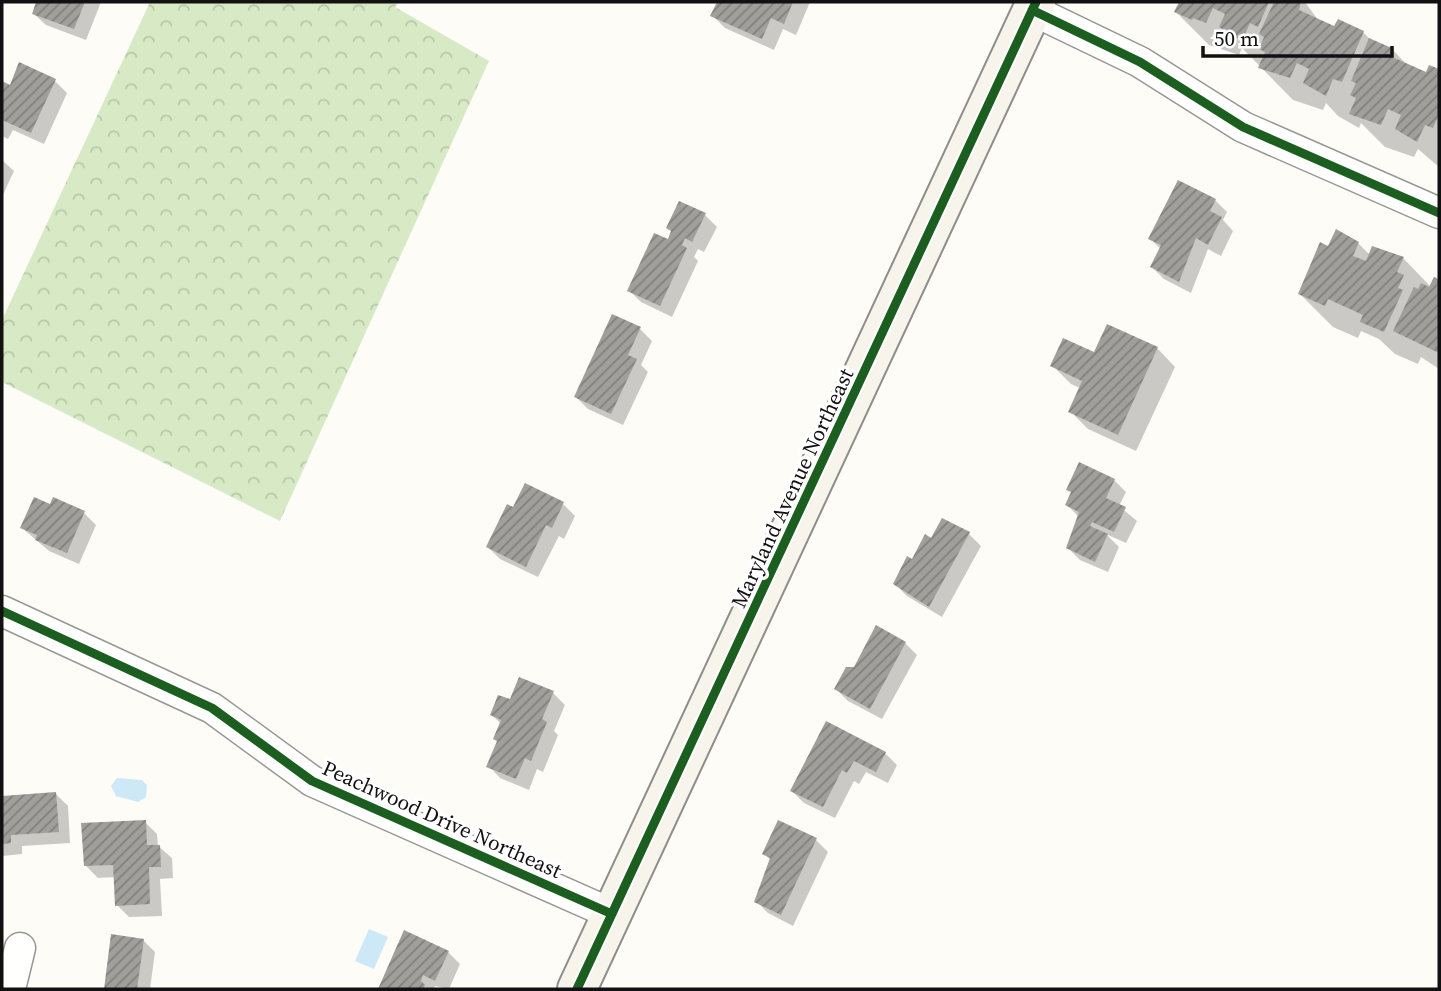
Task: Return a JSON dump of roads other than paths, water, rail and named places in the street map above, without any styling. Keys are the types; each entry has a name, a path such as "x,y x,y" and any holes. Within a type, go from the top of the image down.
{"street":[{"path":"1034,6 1140,62 1243,127 1439,213"},
{"name":"Maryland Avenue Northeast","path":"577,989 1034,6"},
{"name":"Peachwood Drive Northeast","path":"2,611 212,708 312,782 612,914"},
{"path":"10,989 20,948"}],"water":[{"path":"117,778 142,780 147,785 146,797 138,802 116,796 111,786"},
{"path":"369,929 388,937 374,969 355,961"}]}
